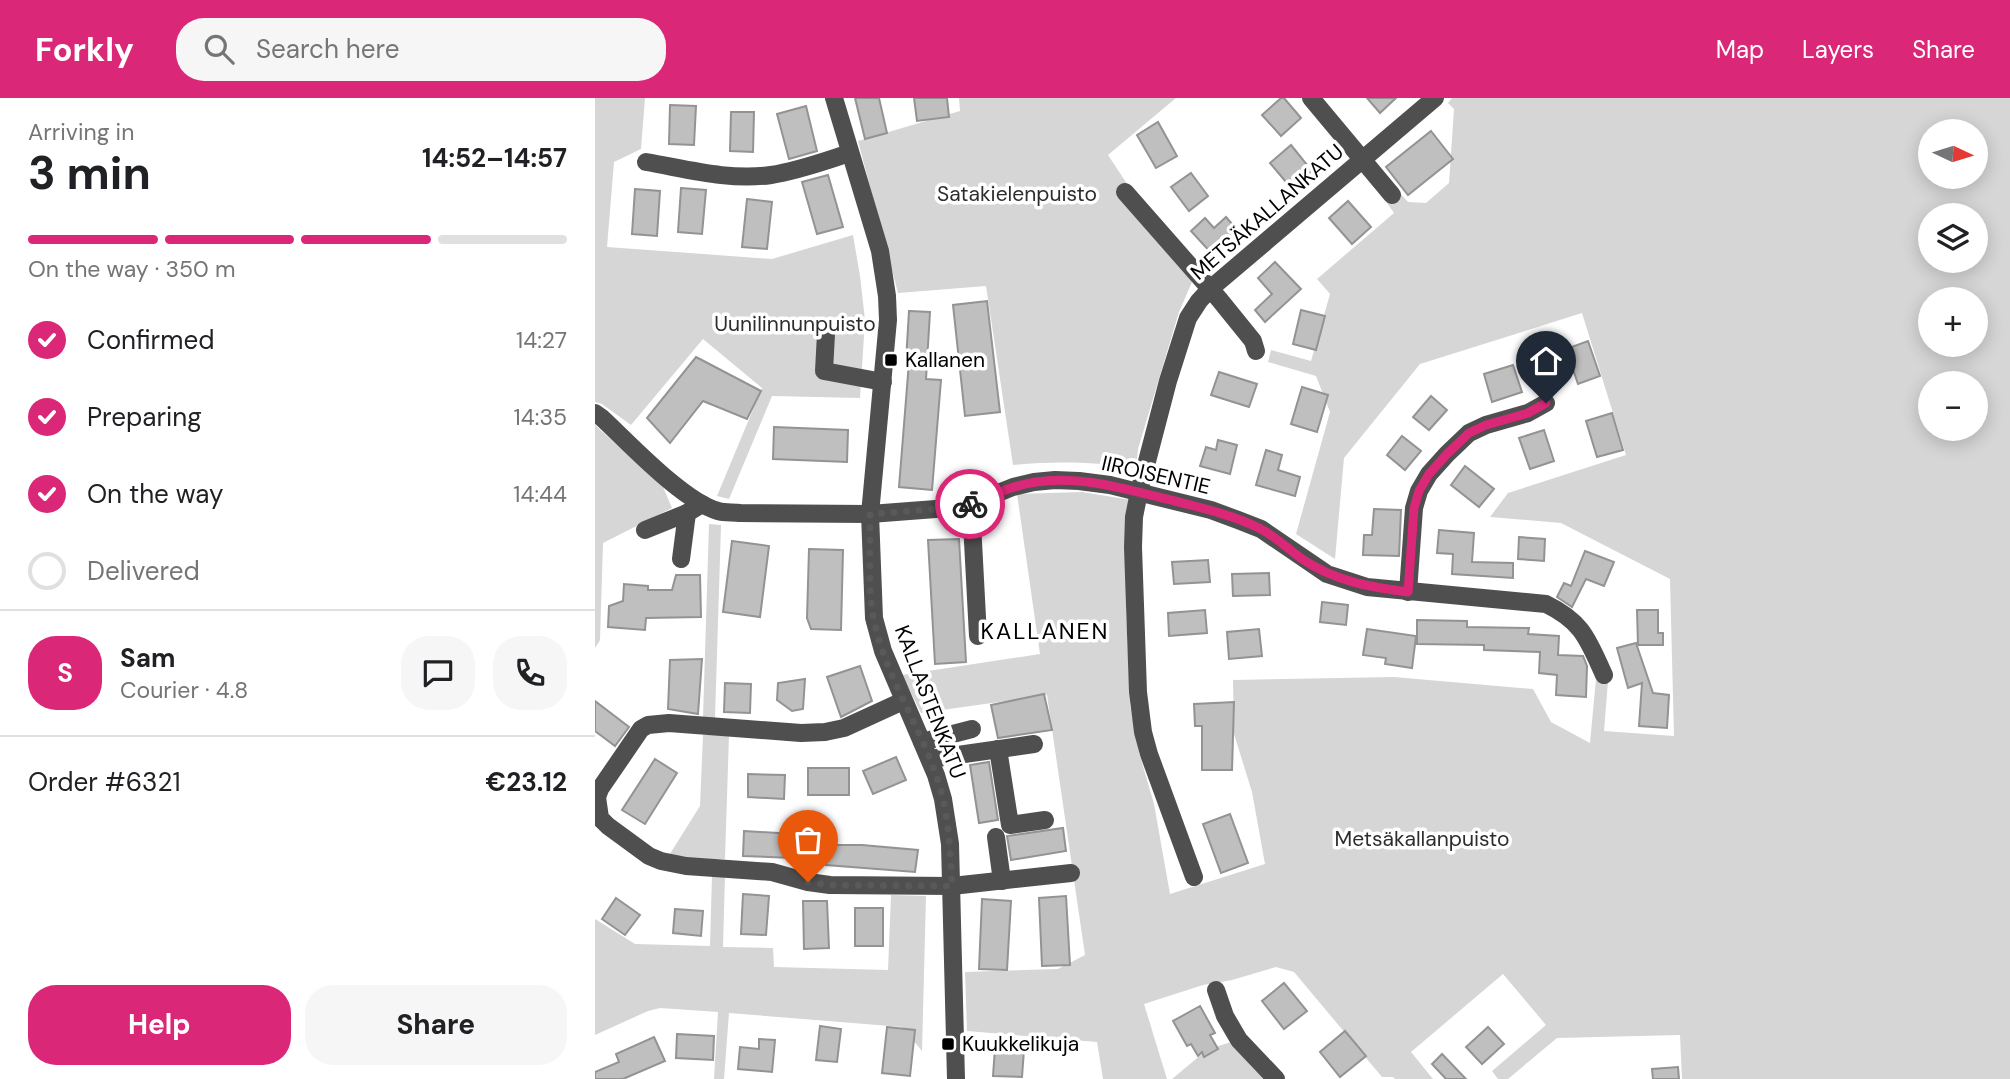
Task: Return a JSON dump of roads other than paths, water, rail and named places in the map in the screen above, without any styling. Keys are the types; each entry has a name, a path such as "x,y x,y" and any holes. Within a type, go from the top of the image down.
{"street":[{"name":"KALLASTENKATU","path":"834,98 884,271 888,320 870,514 874,618 883,651 930,760 948,823 956,1079"},
{"path":"1311,98 1392,195"},
{"name":"METSÄKALLANKATU","path":"1193,877 1143,732 1138,692 1133,547 1134,517 1139,492 1180,342 1188,318 1210,289 1435,98"},
{"path":"646,162 713,174 754,176 789,171 850,153"},
{"path":"1125,192 1253,341 1256,351"},
{"path":"826,334 824,371 883,382"},
{"path":"1408,592 1414,508 1419,491 1429,474 1469,433 1486,425 1528,413 1546,403"},
{"name":"IIROISENTIE","path":"595,413 669,481 694,509 740,513 870,514 971,504 1013,487 1034,482 1055,480 1110,485 1211,510 1261,529 1319,569 1367,587 1546,604 1563,612 1575,622 1586,636 1604,676"},
{"path":"971,504 978,636"},
{"path":"645,530 694,509"},
{"path":"681,559 694,509"},
{"path":"903,701 844,728 825,732 801,733 669,723 648,725 634,737 600,789 597,807 600,818 649,856 661,861 686,866 772,872 830,885 952,886 1071,873"},
{"path":"922,741 972,729"},
{"path":"930,760 1034,744"},
{"path":"998,749 1010,825 1045,820"},
{"path":"996,836 1002,881"},
{"path":"1216,990 1224,1016 1239,1040 1276,1079"}],"place":[{"name":"Kallanen","path":"891,360"},
{"name":"Kuukkelikuja","path":"948,1044"}],"district":[{"name":"KALLANEN","path":"1045,631"}],"park label":[{"name":"Satakielenpuisto","path":"1017,194"},
{"name":"Uunilinnunpuisto","path":"795,324"},
{"name":"Metsäkallanpuisto","path":"1422,839"}]}
